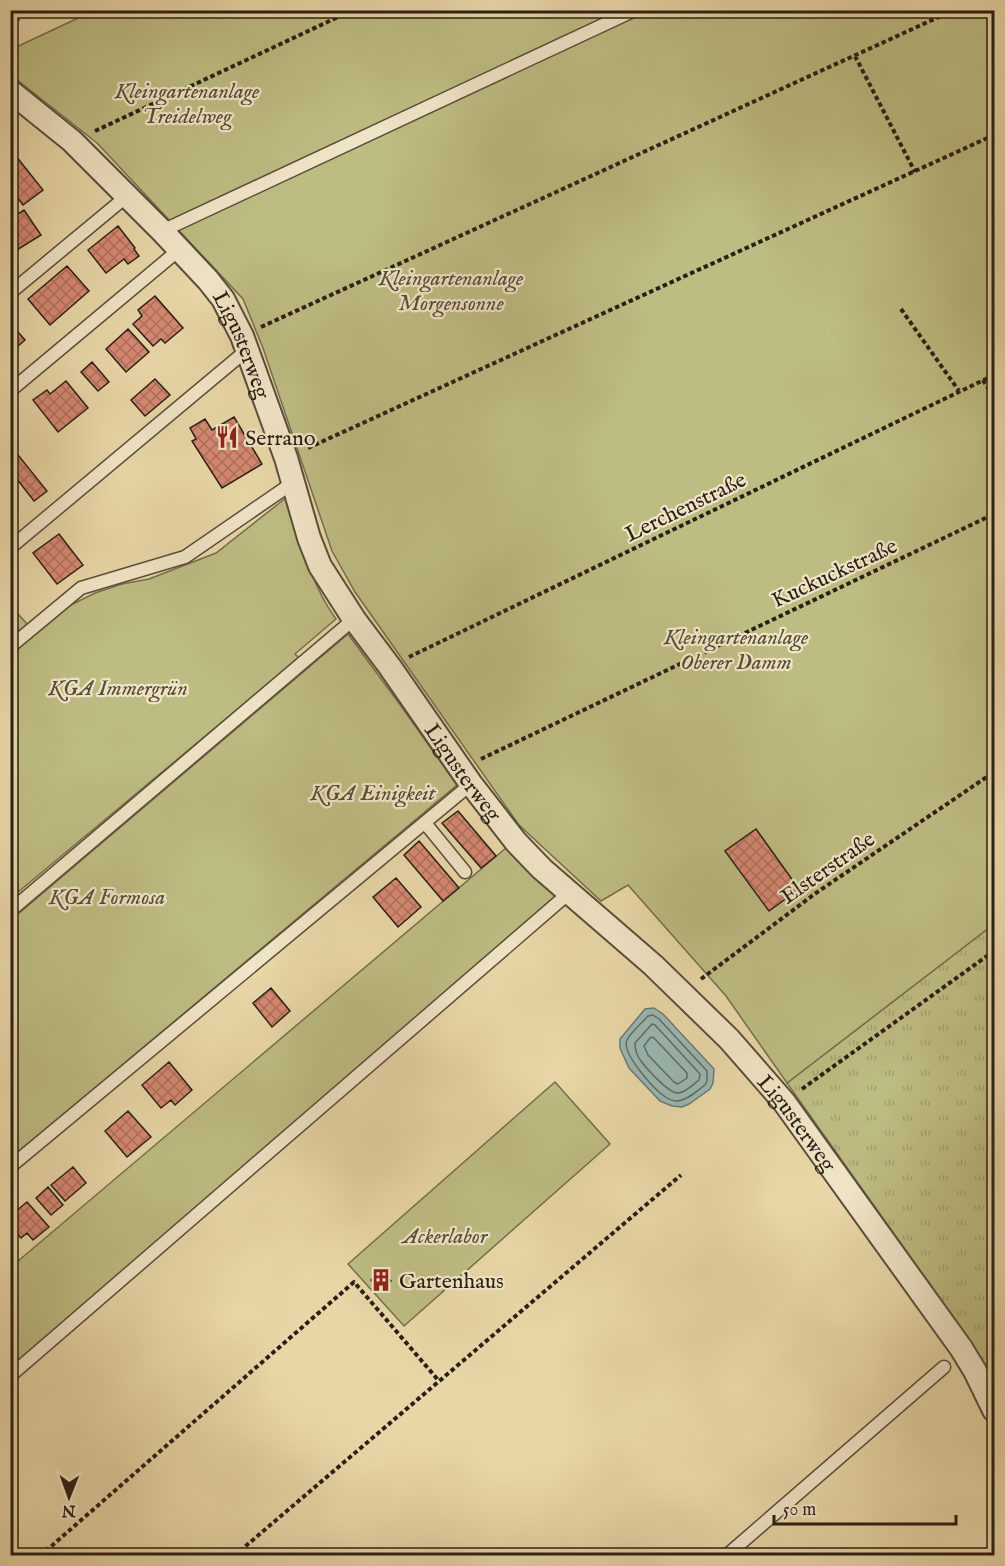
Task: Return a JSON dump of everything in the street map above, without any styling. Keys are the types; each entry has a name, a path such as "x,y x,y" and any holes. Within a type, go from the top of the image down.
{"street":[{"name":"Ligusterweg","path":"10,90 72,141 180,249 223,299 244,343 286,458 309,538 320,566 354,619 516,842 542,869 653,965 729,1039 784,1102 961,1348 994,1410"}],"lane":[{"path":"162,231 634,10"},
{"path":"10,293 127,196"},
{"path":"10,391 180,249"},
{"path":"10,548 244,343"},
{"path":"10,647 81,588 185,557 294,482"},
{"path":"10,910 354,619"},
{"path":"10,1167 424,823 466,776"},
{"path":"424,823 465,872"},
{"path":"10,1376 569,893"},
{"path":"726,1556 944,1367"}],"path":[{"path":"72,141 353,10"},
{"path":"244,343 954,10"},
{"path":"855,56 915,172"},
{"path":"286,458 994,135"},
{"path":"901,309 959,391"},
{"name":"Lerchenstraße","path":"390,667 994,375"},
{"path":"983,380 994,398"},
{"name":"Kuckuckstraße","path":"466,776 562,720 994,514"},
{"name":"Elsterstraße","path":"681,993 816,893 994,772"},
{"path":"784,1102 994,951"},
{"path":"234,1556 681,1174"},
{"path":"40,1556 354,1282 438,1381"}],"green space":[{"path":"95,10 994,11 994,924 787,1083 726,996 628,885 601,901 519,825 355,592 332,551 263,348 243,299 97,143 11,75 10,50"},
{"name":"KGA Immergrün","path":"287,497 312,576 336,619 295,654 299,658 11,898 10,605 36,634 69,606 95,593 122,584 149,579 216,553"},
{"path":"348,634 457,785 11,1158 11,920"},
{"path":"506,848 557,898 11,1370 11,1267"},
{"path":"994,924 994,1390 975,1348 787,1083"},
{"name":"Ackerlabor","path":"555,1082 610,1144 404,1326 348,1264"}],"water":[{"path":"654,1008 663,1014 714,1069 710,1089 682,1107 660,1101 629,1068 620,1048 620,1039 645,1009"}],"building":[{"path":"10,10 14,10 19,20 10,24"},
{"path":"12,151 43,190 23,205 16,196 10,200 10,152"},
{"path":"24,210 41,235 12,253 10,251 10,219"},
{"path":"118,226 139,256 128,264 124,259 106,273 88,250"},
{"path":"67,266 89,291 50,325 28,299"},
{"path":"155,296 183,328 165,343 161,339 153,346 133,324 142,316 138,310"},
{"path":"10,323 25,340 10,353"},
{"path":"128,329 149,352 126,372 106,349"},
{"path":"92,362 109,382 98,391 81,372"},
{"path":"155,379 170,395 145,416 131,400"},
{"path":"66,381 88,408 58,432 33,400 47,390 50,394"},
{"path":"234,417 262,464 222,488 192,441 196,439 190,428 205,419 212,430"},
{"path":"10,445 47,491 34,501 13,474 10,477"},
{"path":"59,534 83,565 57,584 33,553"},
{"path":"458,811 496,856 481,868 442,823"},
{"path":"756,829 799,889 769,911 725,851"},
{"path":"419,841 459,888 443,901 404,855"},
{"path":"396,878 421,907 398,927 373,897"},
{"path":"271,988 290,1011 272,1027 253,1003"},
{"path":"169,1062 192,1090 175,1105 171,1100 161,1108 142,1085"},
{"path":"128,1111 151,1137 127,1157 105,1131"},
{"path":"73,1167 86,1183 65,1201 51,1185"},
{"path":"48,1187 63,1205 51,1215 36,1198"},
{"path":"27,1202 49,1227 33,1240 27,1233 21,1238 10,1225 10,1216"},
{"name":"Gartenhaus","path":"382,1270 391,1281 380,1290 371,1280"}],"place":[{"name":"Serrano","path":"227,437"},
{"name":"Gartenhaus","path":"381,1280"}],"park label":[{"name":"Kleingartenanlage Treidelweg","path":"187,102"},
{"name":"Kleingartenanlage Morgensonne","path":"451,290"},
{"name":"Kleingartenanlage Oberer Damm","path":"736,648"},
{"name":"KGA Einigkeit","path":"373,792"},
{"name":"KGA Formosa","path":"107,896"}]}
